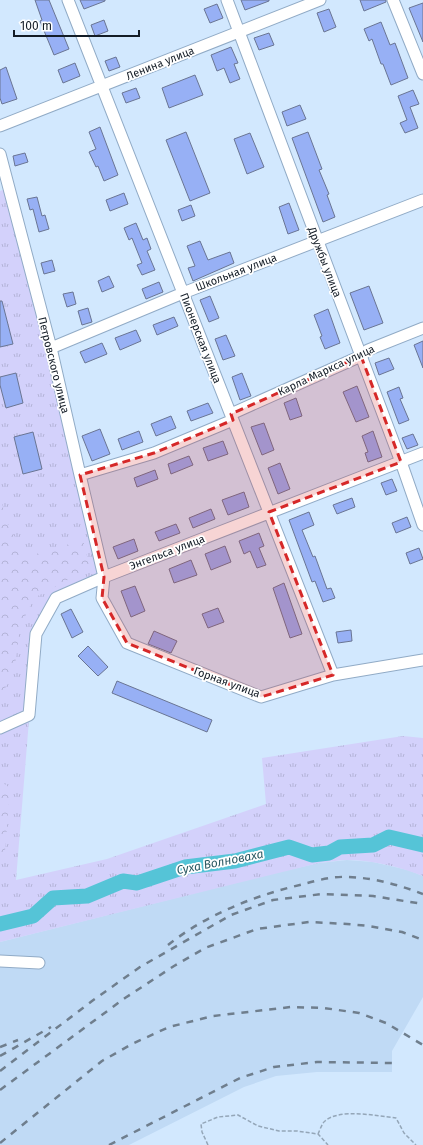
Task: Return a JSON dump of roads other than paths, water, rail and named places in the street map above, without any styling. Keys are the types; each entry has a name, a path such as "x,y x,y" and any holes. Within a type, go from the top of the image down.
{"street":[{"name":"Пионерская улица","path":"68,0 333,675"},
{"name":"Дружбы улица","path":"227,0 401,462 423,525"},
{"name":"Ленина улица","path":"0,126 320,0"},
{"path":"393,0 423,74"},
{"name":"Петровского улица","path":"0,154 51,348 104,577"},
{"name":"Школьная улица","path":"51,348 183,293 423,200"},
{"name":"Карла Маркса улица","path":"80,475 154,453 361,356 368,350 423,328"},
{"name":"Энгельса улица","path":"0,728 29,714 36,634 56,598 104,577 423,453"},
{"name":"Горная улица","path":"104,577 102,598 127,643 261,697 333,675 423,660"},
{"path":"0,961 39,963"}],"waterway":[{"name":"Суха Волноваха","path":"0,924 33,916 53,898 87,896 123,881 137,883 185,867 235,861 289,847 312,855 329,853 340,847 373,845 389,837 423,845"}],"railway":[{"path":"168,945 199,924 233,907 268,894 315,881 338,877 378,880 423,894"},
{"path":"0,1071 92,1001 140,967 231,915 273,900 322,894 373,896 423,904"},
{"path":"0,1090 125,998 174,966 205,948 257,929 309,922 347,924 402,932 423,940"},
{"path":"0,1143 102,1061 132,1044 169,1027 213,1016 291,1007 324,1008 359,1013 386,1023 423,1045"},
{"path":"0,1056 51,1027"},
{"path":"0,1047 18,1040"},
{"path":"109,1145 240,1078 274,1067 317,1062 392,1063"}]}
